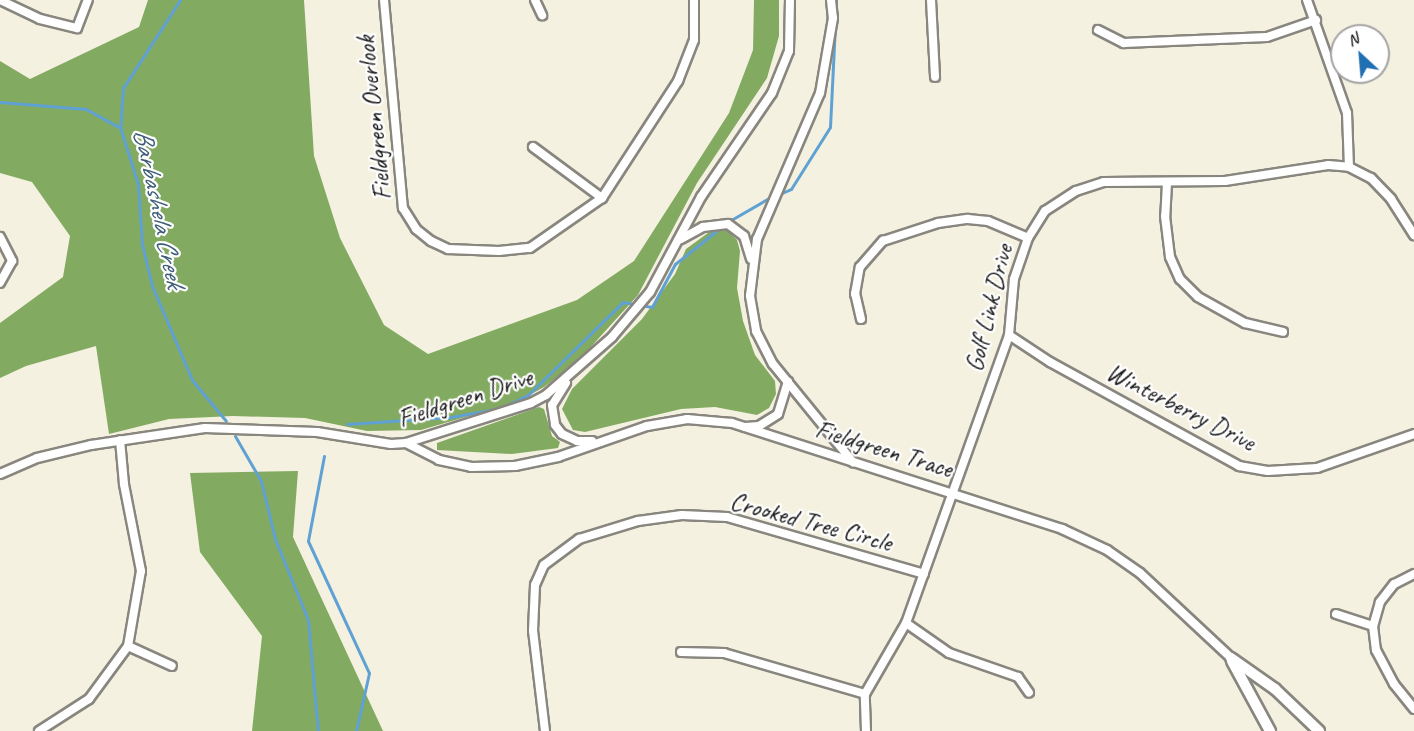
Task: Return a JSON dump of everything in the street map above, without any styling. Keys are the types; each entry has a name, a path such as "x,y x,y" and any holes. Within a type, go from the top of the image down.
{"street":[{"path":"0,0 40,19 77,28 88,0"},
{"name":"Fieldgreen Overlook","path":"384,0 398,194 416,229 448,249 530,248 602,198 678,81 694,40 694,0"},
{"path":"535,0 542,15"},
{"name":"Fieldgreen Drive","path":"0,474 37,458 165,432 256,428 406,443 531,403 568,379 650,292 701,198 780,76 791,39 790,0"},
{"path":"831,0 833,18 820,93 756,239 750,296 756,332 773,364 854,464"},
{"path":"931,0 935,77"},
{"path":"1307,0 1347,112 1349,167"},
{"path":"1098,30 1124,43 1267,37 1316,20"},
{"path":"533,147 602,198"},
{"name":"Golf Link Drive","path":"865,694 906,623 1009,335 1014,279 1028,238 1045,210 1076,191 1104,182 1167,183 1258,178 1328,165 1349,167 1371,178 1391,199 1414,235"},
{"path":"1167,183 1165,216 1170,257 1180,279 1198,297 1245,323 1283,332"},
{"path":"861,319 855,294 860,267 883,241 938,223 968,219 988,221 1028,238"},
{"path":"680,239 703,227 728,224 744,236 752,267"},
{"path":"0,237 12,261 0,283"},
{"name":"Winterberry Drive","path":"1009,335 1050,362 1239,466 1268,471 1317,468 1414,434"},
{"path":"568,379 552,405 555,425 562,434 576,441 595,441"},
{"path":"744,427 759,426 778,414 788,382"},
{"name":"Fieldgreen Trace","path":"406,443 440,460 493,466 550,459 595,441 647,426 687,420 744,427 1062,530 1107,550 1140,573 1231,658 1270,731"},
{"path":"39,731 89,699 128,646 141,571 124,484 120,440"},
{"name":"Crooked Tree Circle","path":"545,731 533,631 535,585 544,565 579,538 660,518 727,517 924,574"},
{"path":"1414,574 1394,584 1380,602 1373,626 1376,650 1394,684 1414,709"},
{"path":"1336,614 1373,626"},
{"path":"906,623 950,653 1018,677 1029,693"},
{"path":"128,646 172,666"},
{"path":"681,652 724,653 865,694 866,731"},
{"path":"1231,658 1275,689 1319,731"}],"green space":[{"path":"148,0 304,0 314,156 340,238 384,325 428,354 577,300 634,261 729,113 753,50 754,0 779,0 779,36 767,78 697,183 638,295 579,360 544,387 517,402 421,430 367,431 305,418 233,416 169,419 109,434 96,346 26,366 0,378 0,323 63,277 70,236 32,182 0,173 0,61 30,79 139,27"},
{"path":"712,230 728,231 737,240 740,251 737,288 743,321 755,355 775,381 776,394 769,408 757,415 715,407 681,409 585,432 573,430 562,409 572,389 642,319 675,274 686,249"},
{"path":"539,407 544,409 552,436 560,442 558,448 512,454 437,450 437,443"},
{"path":"298,471 293,537 383,731 252,731 262,636 200,552 190,473"}],"waterway":[{"name":"Barbashela Creek","path":"180,0 123,88 120,127 138,184 142,244 152,286 192,380 226,421"},
{"path":"836,0 836,13"},
{"path":"782,193 791,189 830,127 835,26"},
{"path":"0,102 86,109 119,127"},
{"path":"731,220 769,198"},
{"path":"646,306 652,307 675,264 720,228"},
{"path":"347,424 451,417 501,408 528,395 623,302 634,304"},
{"name":"Barbashela Creek","path":"235,436 261,481 275,539 308,620 318,731"},
{"path":"324,456 308,541 369,673 356,731"}]}
